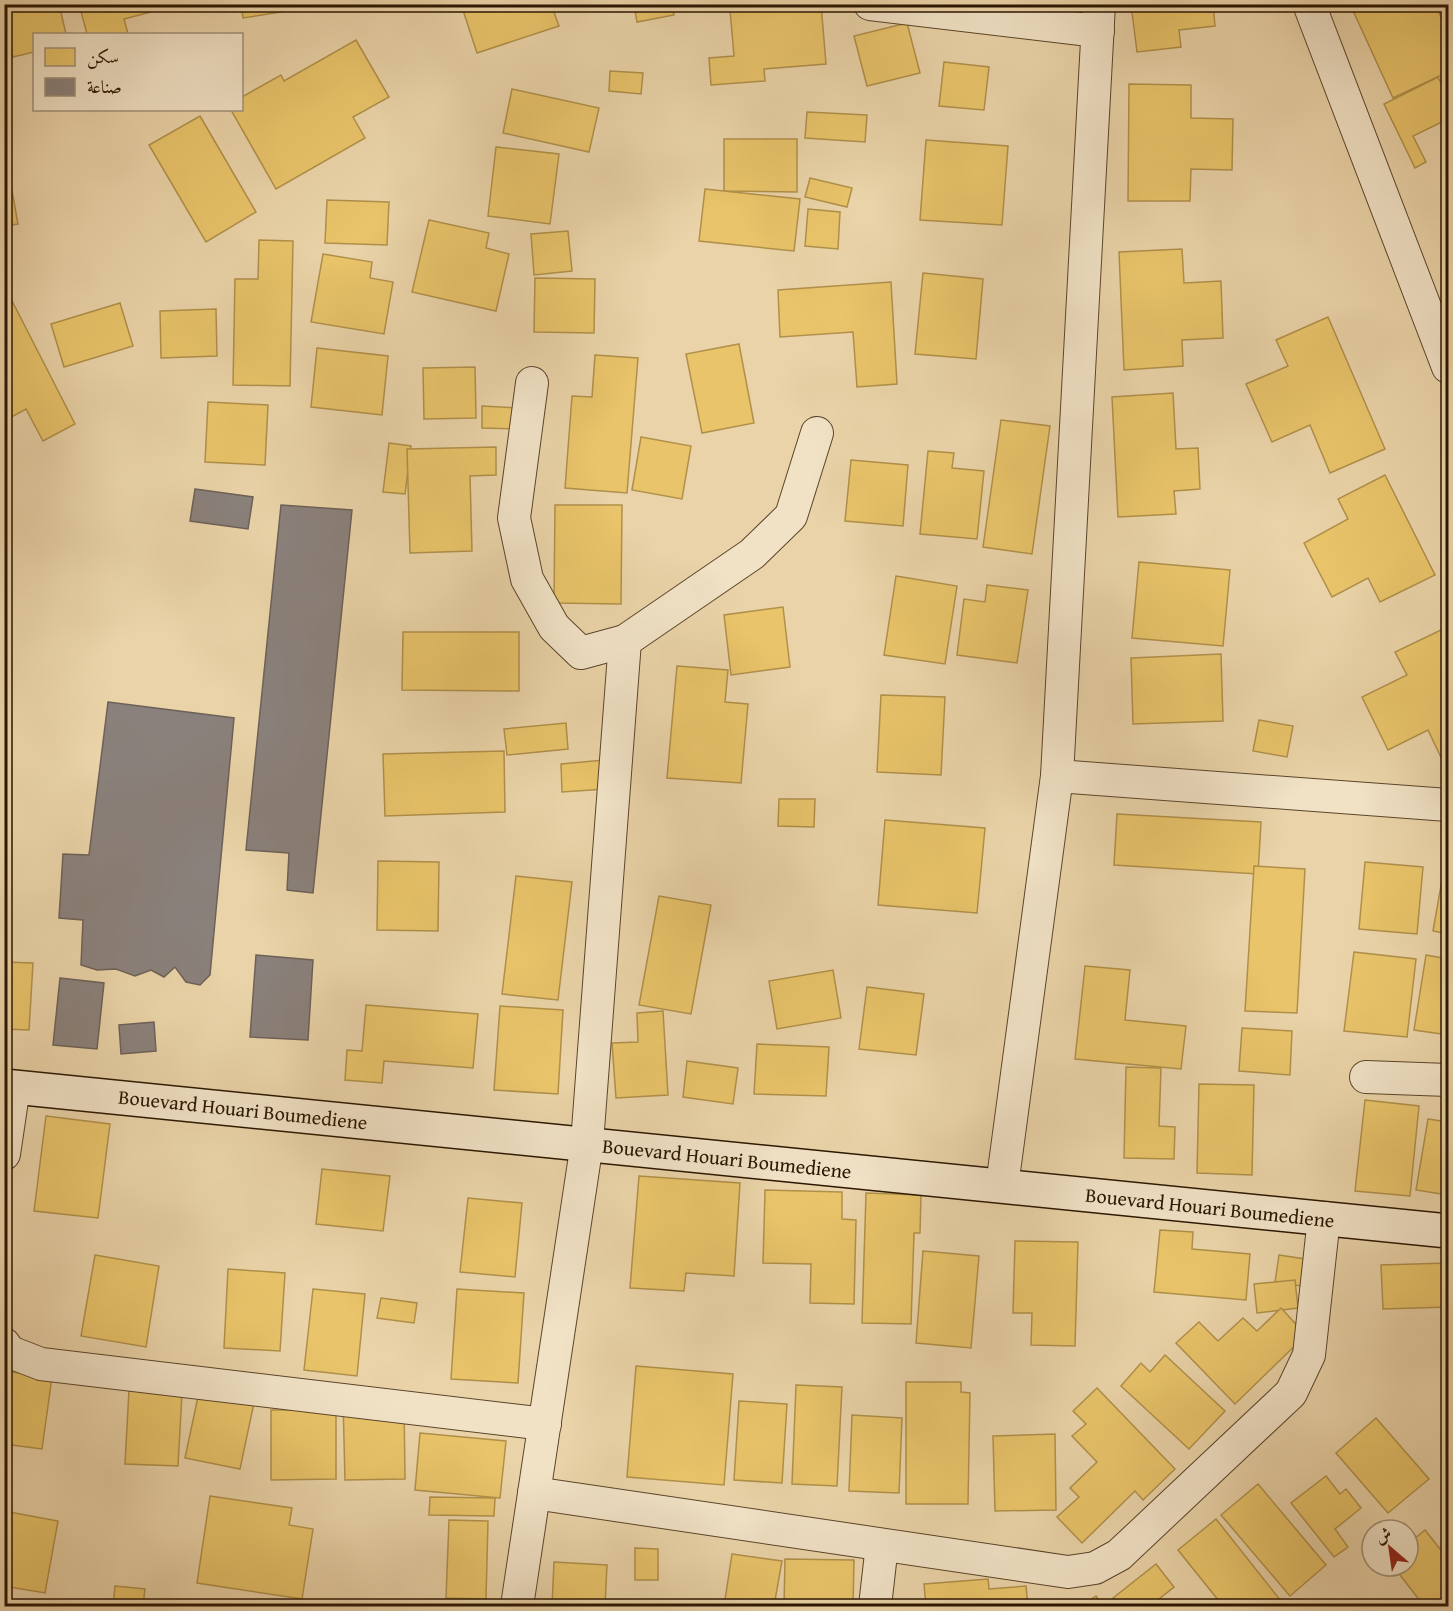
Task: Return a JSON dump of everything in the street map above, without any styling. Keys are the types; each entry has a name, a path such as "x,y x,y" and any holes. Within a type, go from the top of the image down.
{"street":[{"path":"870,4 1099,18 1058,776 1002,1185"},
{"path":"1309,4 1449,367"},
{"path":"532,383 514,518 527,579 554,627 581,653 625,641 752,554 790,516 817,433"},
{"path":"517,1606 587,1143 625,641"},
{"path":"1058,776 1449,805"},
{"path":"1365,1077 1449,1080"},
{"path":"4,1154 9,1086"},
{"name":"Bouevard Houari Boumediene","path":"9,1086 1449,1231"},
{"path":"534,1493 1068,1572 1095,1568 1119,1555 1291,1393 1309,1355 1324,1218"},
{"path":"4,1344 10,1352 41,1364 545,1424"},
{"path":"875,1606 882,1545"}],"building: سكن":[{"path":"4,4 59,4 66,33 33,33 33,52 13,57 4,19"},
{"path":"79,4 149,4 151,12 124,19 128,33 87,33"},
{"path":"241,4 299,4 300,9 243,18"},
{"path":"461,4 551,4 559,26 477,53"},
{"path":"634,4 672,4 674,15 637,22"},
{"path":"787,4 821,4 826,64 764,69 765,81 711,85 709,58 734,56 730,10"},
{"path":"1131,4 1213,4 1215,26 1179,30 1181,47 1137,52"},
{"path":"1350,4 1435,4 1448,33 1448,72 1393,98"},
{"path":"907,23 920,73 867,86 854,36"},
{"path":"356,40 389,97 353,117 365,138 276,189 232,111 243,111 243,96 281,75 284,81"},
{"path":"944,62 989,67 984,110 939,106"},
{"path":"610,71 643,73 641,94 609,91"},
{"path":"1438,77 1448,98 1448,119 1413,136 1426,162 1415,168 1384,104"},
{"path":"1129,84 1191,85 1191,118 1233,119 1232,170 1191,169 1190,201 1128,201"},
{"path":"512,89 599,108 589,152 503,133"},
{"path":"807,112 867,115 865,142 805,138"},
{"path":"200,116 256,212 206,242 149,145"},
{"path":"724,139 797,139 797,192 724,191"},
{"path":"926,140 1008,146 1002,225 920,220"},
{"path":"496,147 559,154 550,224 488,216"},
{"path":"7,162 18,224 4,226 4,163"},
{"path":"810,178 852,188 847,207 805,197"},
{"path":"705,189 800,199 794,251 699,241"},
{"path":"327,200 389,202 387,245 325,243"},
{"path":"808,209 840,212 838,249 805,246"},
{"path":"429,220 489,233 486,248 509,254 496,311 412,292"},
{"path":"568,231 572,271 534,275 531,234"},
{"path":"259,240 293,241 290,386 233,385 235,279 258,279"},
{"path":"1182,249 1184,283 1221,281 1223,338 1182,340 1183,366 1124,370 1119,252"},
{"path":"323,254 372,262 370,278 393,282 384,334 311,322"},
{"path":"923,273 983,279 976,359 915,354"},
{"path":"535,278 595,279 594,333 534,332"},
{"path":"891,282 897,384 857,387 853,332 780,337 778,290"},
{"path":"9,295 75,424 43,441 26,409 4,421 4,298"},
{"path":"120,303 133,346 64,367 51,324"},
{"path":"216,309 217,356 161,358 160,311"},
{"path":"1328,317 1385,449 1330,473 1310,425 1272,442 1246,384 1288,366 1276,340"},
{"path":"739,344 754,423 702,433 686,354"},
{"path":"317,348 388,356 382,415 311,407"},
{"path":"595,355 638,358 627,493 565,488 572,396 592,397"},
{"path":"475,367 476,418 424,419 423,368"},
{"path":"1173,393 1176,449 1198,448 1200,489 1174,491 1176,514 1118,517 1112,397"},
{"path":"208,402 268,405 265,465 205,462"},
{"path":"482,406 519,408 518,429 482,428"},
{"path":"1001,420 1050,426 1032,554 983,547"},
{"path":"641,437 691,446 682,499 632,490"},
{"path":"389,443 411,446 405,494 383,492"},
{"path":"496,447 496,475 470,476 472,551 410,553 407,449"},
{"path":"928,451 954,453 952,468 984,471 977,539 920,534"},
{"path":"851,460 908,465 903,526 845,521"},
{"path":"1385,475 1435,575 1380,602 1368,578 1332,597 1304,543 1348,519 1338,499"},
{"path":"555,505 622,505 621,604 554,603"},
{"path":"1139,562 1230,570 1223,646 1132,638"},
{"path":"896,576 957,586 945,664 884,655"},
{"path":"987,585 1028,590 1017,663 957,655 964,599 985,602"},
{"path":"783,607 790,667 731,675 724,615"},
{"path":"1443,629 1448,641 1448,767 1446,768 1428,730 1388,750 1362,697 1407,675 1395,652"},
{"path":"403,632 519,632 519,691 402,690"},
{"path":"1221,654 1223,721 1133,724 1131,658"},
{"path":"677,666 728,670 725,702 748,704 741,783 667,778"},
{"path":"881,695 945,697 941,775 877,772"},
{"path":"1259,720 1293,726 1287,757 1253,751"},
{"path":"566,723 568,749 507,755 504,729"},
{"path":"504,751 505,812 385,816 383,754"},
{"path":"604,760 606,789 562,792 561,764"},
{"path":"779,799 815,799 814,827 778,826"},
{"path":"1117,814 1261,822 1258,874 1114,865"},
{"path":"885,820 985,828 977,913 878,905"},
{"path":"1446,857 1448,858 1448,934 1433,931"},
{"path":"378,861 439,862 438,931 377,930"},
{"path":"1365,862 1423,867 1417,934 1359,929"},
{"path":"1254,866 1305,869 1297,1013 1245,1011"},
{"path":"516,876 572,882 558,1000 502,994"},
{"path":"659,896 711,905 691,1014 639,1005"},
{"path":"1354,952 1416,959 1407,1037 1344,1031"},
{"path":"1426,955 1448,959 1448,1035 1414,1030"},
{"path":"4,962 33,963 29,1030 4,1029"},
{"path":"1085,966 1130,970 1125,1020 1186,1026 1181,1069 1075,1059"},
{"path":"833,970 841,1018 777,1029 769,981"},
{"path":"867,987 924,994 916,1055 859,1049"},
{"path":"366,1005 478,1014 473,1068 384,1061 382,1083 345,1080 347,1050 362,1051"},
{"path":"500,1006 563,1010 558,1094 494,1090"},
{"path":"663,1011 668,1095 616,1098 612,1043 638,1042 637,1013"},
{"path":"1242,1028 1292,1031 1290,1075 1239,1071"},
{"path":"757,1044 829,1047 826,1096 754,1094"},
{"path":"687,1061 738,1068 733,1104 683,1097"},
{"path":"1126,1067 1161,1068 1159,1126 1175,1127 1174,1159 1124,1158"},
{"path":"1199,1084 1254,1085 1252,1175 1197,1173"},
{"path":"1365,1100 1419,1106 1410,1196 1355,1191"},
{"path":"46,1116 110,1124 98,1218 34,1211"},
{"path":"1428,1119 1448,1122 1448,1195 1416,1190"},
{"path":"322,1169 390,1176 383,1231 316,1224"},
{"path":"639,1176 740,1183 734,1276 686,1273 684,1291 630,1288"},
{"path":"765,1190 842,1192 842,1219 856,1220 854,1304 810,1303 811,1264 763,1263"},
{"path":"866,1193 921,1195 920,1233 914,1233 911,1324 862,1323"},
{"path":"468,1198 522,1203 515,1277 460,1272"},
{"path":"1160,1230 1193,1232 1192,1249 1250,1254 1246,1300 1154,1292"},
{"path":"1015,1241 1078,1242 1075,1346 1031,1345 1032,1313 1013,1313"},
{"path":"923,1251 979,1256 971,1348 916,1343"},
{"path":"95,1255 159,1266 146,1347 81,1336"},
{"path":"1279,1255 1305,1259 1301,1286 1275,1282"},
{"path":"1448,1263 1448,1307 1383,1309 1381,1265"},
{"path":"228,1269 285,1273 280,1351 224,1348"},
{"path":"1295,1280 1298,1308 1257,1313 1254,1284"},
{"path":"313,1289 365,1294 357,1376 304,1370"},
{"path":"457,1289 524,1293 518,1383 451,1379"},
{"path":"381,1298 417,1303 414,1323 377,1318"},
{"path":"1281,1308 1306,1335 1235,1404 1176,1343 1199,1322 1218,1341 1243,1318 1257,1331"},
{"path":"1165,1355 1225,1411 1189,1449 1121,1386 1141,1363 1150,1372"},
{"path":"636,1366 733,1374 724,1485 627,1477"},
{"path":"4,1371 52,1377 42,1449 4,1444"},
{"path":"906,1382 961,1382 961,1392 970,1393 968,1504 906,1504"},
{"path":"796,1385 842,1387 837,1486 792,1484"},
{"path":"200,1387 255,1398 240,1469 185,1458"},
{"path":"1097,1388 1175,1469 1143,1500 1135,1491 1082,1543 1057,1517 1079,1497 1070,1488 1097,1462 1072,1436 1086,1424 1073,1411"},
{"path":"129,1390 182,1393 178,1466 125,1464"},
{"path":"404,1400 405,1479 345,1480 343,1401"},
{"path":"739,1401 787,1404 782,1483 734,1480"},
{"path":"271,1410 336,1410 336,1479 271,1480"},
{"path":"852,1415 902,1418 899,1493 849,1491"},
{"path":"1376,1418 1429,1479 1388,1513 1336,1453"},
{"path":"420,1433 506,1441 500,1498 415,1490"},
{"path":"1055,1434 1056,1510 995,1511 993,1436"},
{"path":"1326,1476 1340,1494 1346,1489 1361,1508 1335,1529 1348,1547 1334,1557 1291,1503"},
{"path":"1258,1484 1326,1565 1290,1596 1221,1515"},
{"path":"210,1496 292,1508 289,1525 313,1529 302,1599 197,1583"},
{"path":"430,1497 495,1498 494,1516 429,1515"},
{"path":"4,1511 58,1521 45,1593 4,1586"},
{"path":"1216,1519 1285,1606 1223,1606 1178,1550"},
{"path":"449,1520 488,1521 486,1599 446,1598"},
{"path":"1425,1530 1448,1559 1448,1606 1424,1606 1402,1578 1420,1578 1420,1534"},
{"path":"635,1548 658,1549 658,1580 635,1580"},
{"path":"732,1554 782,1561 774,1606 724,1606"},
{"path":"785,1559 854,1560 853,1606 784,1606"},
{"path":"554,1562 607,1565 605,1606 552,1606"},
{"path":"1156,1564 1174,1587 1150,1606 1120,1606 1113,1598"},
{"path":"988,1579 989,1589 1026,1586 1028,1606 926,1606 924,1584"},
{"path":"115,1586 145,1589 143,1606 113,1606"},
{"path":"1096,1596 1103,1606 1081,1606"}],"building: صناعة":[{"path":"195,489 253,497 248,529 190,521"},
{"path":"281,505 352,510 313,893 287,890 289,853 246,850"},
{"path":"108,702 234,718 210,975 200,985 186,982 175,967 164,977 151,970 135,976 116,969 97,970 81,965 83,920 59,918 63,854 89,855"},
{"path":"256,955 313,960 308,1040 250,1037"},
{"path":"60,978 104,983 97,1049 53,1045"},
{"path":"154,1022 156,1051 121,1054 119,1025"}]}
